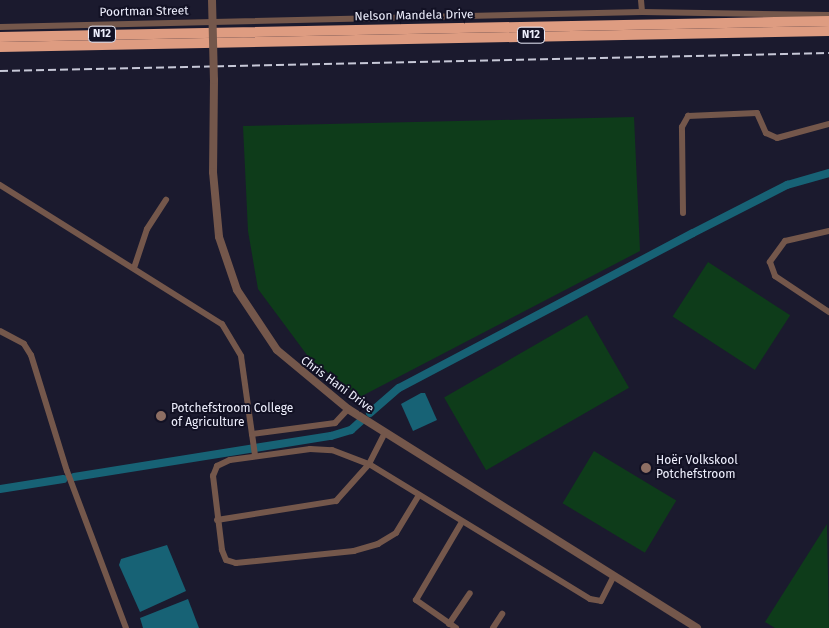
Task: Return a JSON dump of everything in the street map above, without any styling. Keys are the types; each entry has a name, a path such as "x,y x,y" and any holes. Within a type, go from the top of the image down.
{"highway":[{"name":"Nelson Mandela Drive","path":"0,37 829,21"},
{"name":"Nelson Mandela Drive","path":"0,47 829,31"}],"street":[{"name":"Chris Hani Drive","path":"212,0 215,202 229,272 249,312 277,350 348,409 697,628"},
{"path":"641,0 642,12"},
{"name":"Poortman Street","path":"0,27 642,12 829,16"},
{"path":"683,213 682,127 688,116 757,113 766,133 777,138 829,124"},
{"path":"0,186 213,317 233,337 241,356 254,451"},
{"path":"134,268 147,230 166,200"},
{"path":"829,231 785,241 773,253 772,270 782,282 829,312"},
{"path":"0,331 24,344 31,355 67,471 126,628"},
{"path":"252,434 335,423 348,409"},
{"path":"217,520 330,503 346,493 369,464 385,432"},
{"path":"419,495 388,540 354,552 230,562 222,550 217,520 214,470 222,462 254,451 319,448 369,464 594,601 604,598 614,576"},
{"path":"456,628 416,600 462,522"},
{"path":"449,624 470,592"},
{"path":"493,628 502,614"}],"green space":[{"path":"634,117 640,251 360,397 310,359 258,289 248,231 243,126"},
{"path":"708,262 790,315 755,370 673,317"},
{"path":"587,315 629,388 486,470 444,398"},
{"path":"594,451 676,500 645,553 563,503"},
{"path":"827,524 829,628 775,628 765,622"}],"water":[{"path":"421,393 425,393 437,420 413,431 401,404"},
{"path":"167,545 186,591 140,612 119,565 121,559"},
{"path":"188,599 199,628 143,628 140,618"}],"waterway":[{"path":"370,413 399,388 693,233 787,185 829,173"},
{"path":"74,477 331,436 351,430 361,421"},
{"path":"0,489 63,479"}],"railway":[{"path":"0,71 829,53"}],"place":[{"name":"Potchefstroom College of Agriculture","path":"161,416"},
{"name":"Hoër Volkskool Potchefstroom","path":"646,468"}]}
